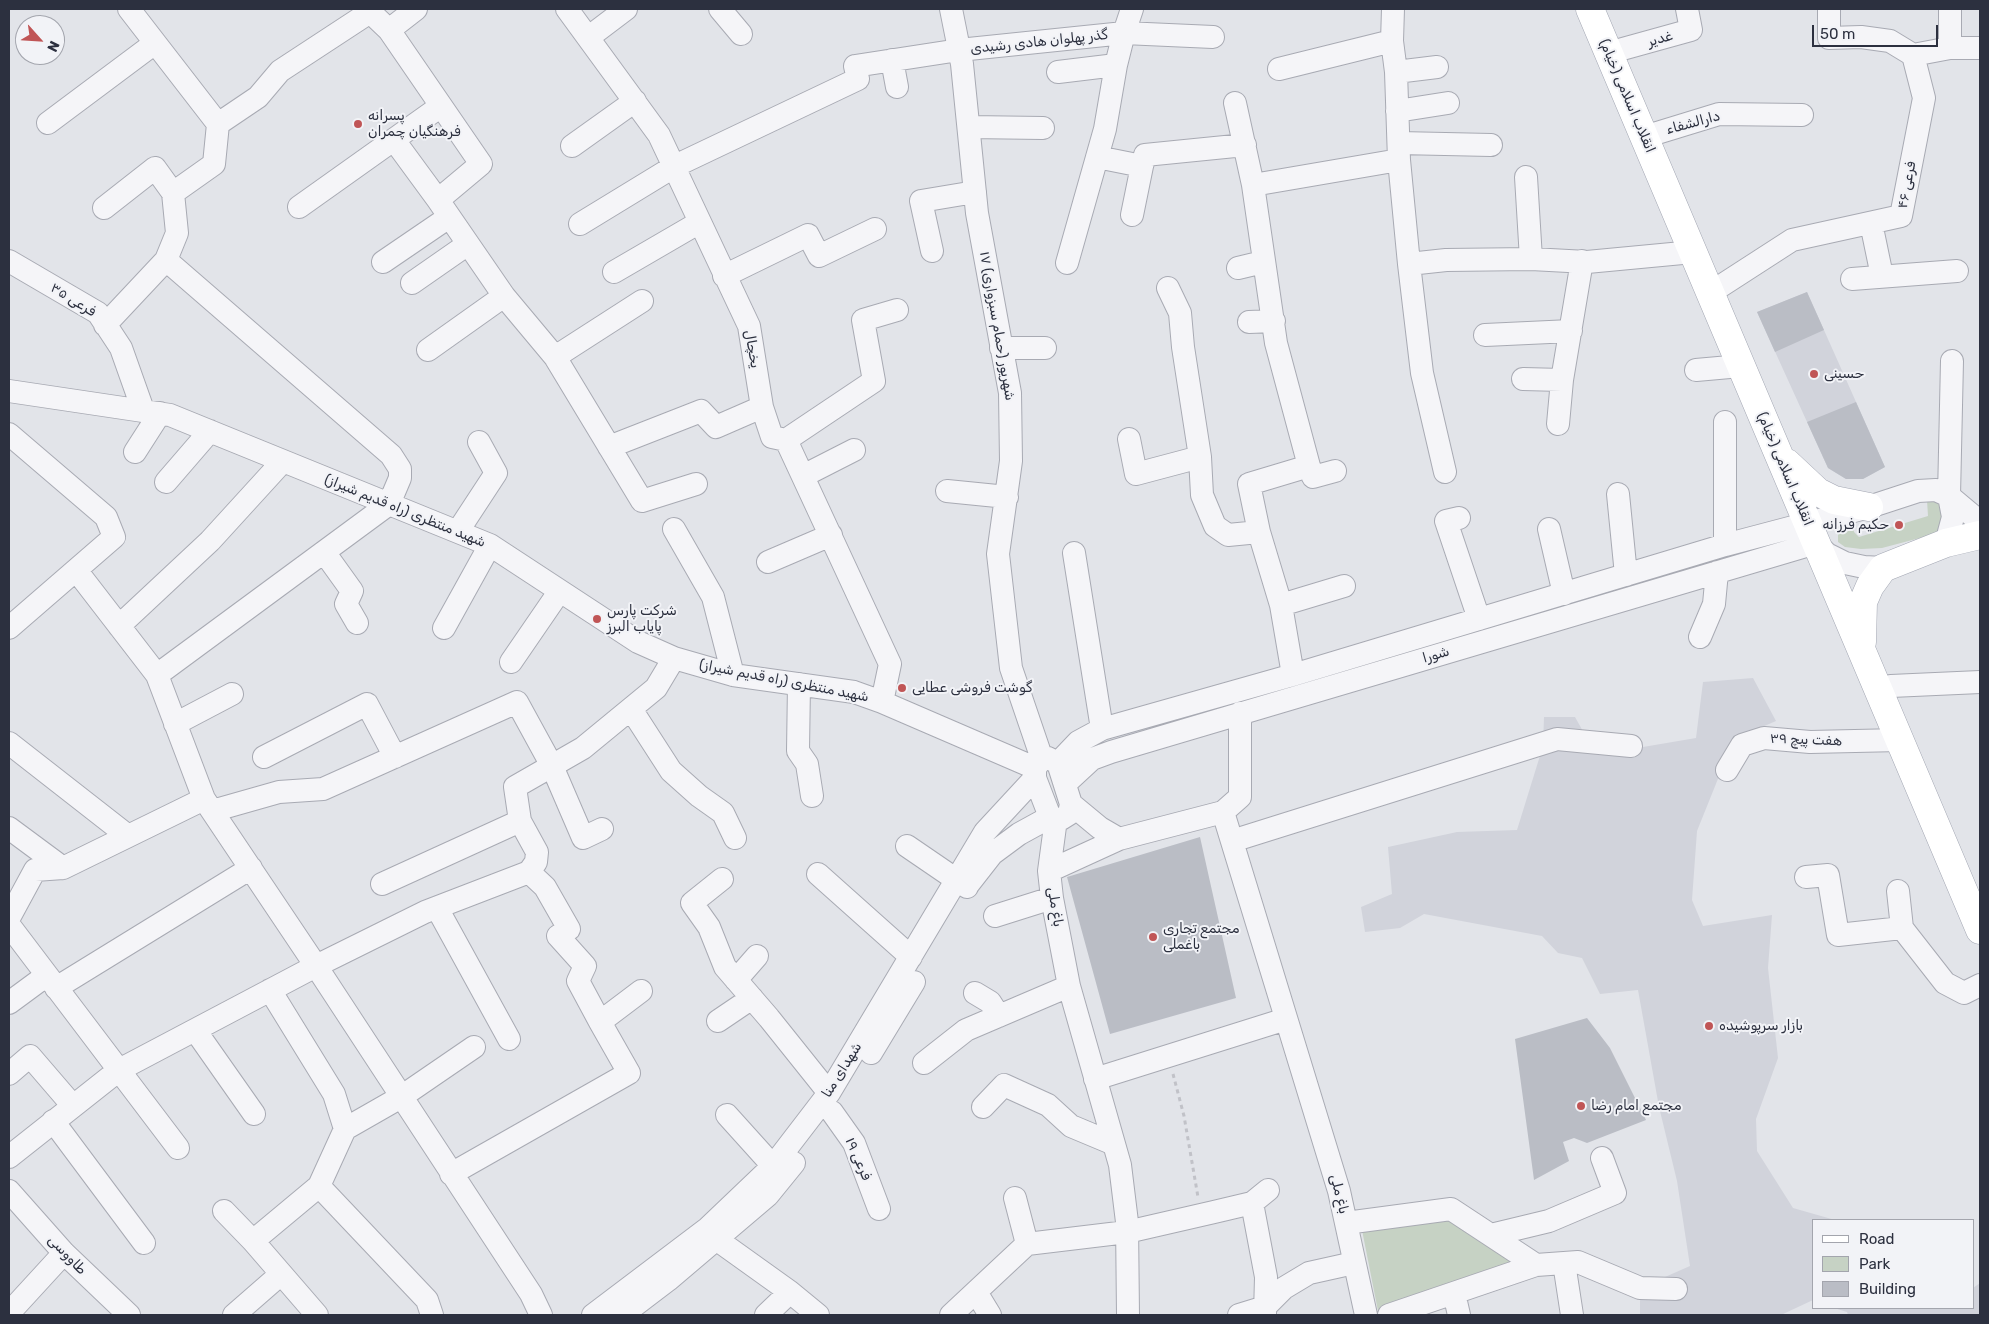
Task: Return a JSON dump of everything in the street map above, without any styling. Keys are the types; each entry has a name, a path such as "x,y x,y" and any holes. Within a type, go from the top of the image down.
{"main road":[{"name":"انقلاب اسلامی (خیام)","path":"1590,9 1980,930"},
{"path":"1779,456 1818,492 1834,500 1869,507"},
{"path":"1862,652 1863,602 1870,586 1883,568 1946,543 1980,535"}],"street":[{"path":"129,9 218,124 214,164 173,193"},
{"path":"389,30 416,9"},
{"name":"یخچال","path":"567,9 659,135 749,326 762,407 772,437 786,440 890,664 882,702"},
{"path":"588,37 626,9"},
{"path":"720,9 741,34"},
{"name":"۱۷ شهریور (حمام سبزواری)","path":"950,9 959,50 975,192 1010,393 1011,461 998,554 1011,668 1051,786"},
{"name":"گذر پهلوان هادی رشیدی","path":"675,166 858,79 855,66 959,50 1124,33 1132,9"},
{"path":"1393,9 1392,41 1396,72 1399,152 1409,264 1422,373 1444,472"},
{"name":"غدیر","path":"1608,53 1692,30 1687,9"},
{"path":"1829,9 1829,38 1862,36 1890,40 1913,55 1950,48 1980,48"},
{"path":"1950,9 1950,48"},
{"path":"218,124 258,97 280,71 368,10 389,30 481,164 444,208 383,262"},
{"path":"1068,263 1105,129 1116,65 1124,33 1214,37"},
{"path":"1279,69 1392,41"},
{"path":"48,123 155,43"},
{"name":"فرعی ۴۶","path":"1710,293 1792,240 1901,216 1924,98 1913,55"},
{"path":"892,60 897,86"},
{"path":"1058,72 1116,65"},
{"path":"1396,72 1437,67"},
{"path":"572,146 635,101"},
{"path":"1235,103 1253,185 1276,343 1309,466 1313,477 1336,471"},
{"path":"1397,111 1448,103"},
{"path":"299,207 442,106"},
{"name":"دارالشفاء","path":"1644,137 1719,114 1802,115"},
{"path":"968,127 1043,128"},
{"path":"394,140 444,208 504,296 555,357 642,501 696,484"},
{"path":"1132,215 1145,155 1245,145"},
{"path":"1253,185 1399,152 1491,146"},
{"path":"1097,157 1142,166"},
{"path":"580,224 675,166"},
{"path":"104,208 155,168 173,193 177,233 166,260 106,325"},
{"path":"1526,177 1531,259"},
{"path":"932,251 920,201 975,192"},
{"path":"614,272 700,222"},
{"path":"1871,223 1882,276"},
{"path":"724,276 808,235 819,256 875,229"},
{"path":"412,283 468,244"},
{"path":"1409,264 1446,260 1531,259 1582,261 1693,252"},
{"path":"156,675 389,504 400,478 400,469 391,456 166,260"},
{"name":"فرعی ۳۵","path":"9,261 98,314 121,348 151,412"},
{"path":"1558,424 1562,380 1582,261"},
{"path":"1238,268 1263,262"},
{"path":"1852,280 1957,271"},
{"path":"1168,288 1180,312 1183,347 1200,456 1202,495 1215,526 1228,535 1258,532"},
{"path":"428,350 504,296"},
{"path":"555,357 642,301"},
{"path":"786,440 874,381 863,320 897,310"},
{"path":"1249,322 1274,321"},
{"path":"1485,335 1571,331"},
{"path":"1001,348 1045,348"},
{"path":"1946,543 1953,517 1949,496 1952,362"},
{"path":"1696,370 1741,366"},
{"path":"1523,379 1562,380"},
{"name":"شهید منتظری (راه قدیم شیراز)","path":"9,391 170,415 490,545 638,642 674,658 733,674 854,692 882,702 1051,786 1100,828 1119,839"},
{"path":"609,447 701,410 716,428 762,407"},
{"path":"135,452 151,412"},
{"path":"1725,422 1725,545"},
{"path":"166,482 210,431"},
{"path":"9,434 106,517 114,537 9,628"},
{"path":"1129,439 1136,474 1200,456"},
{"path":"458,532 496,473 479,442"},
{"path":"803,476 854,450"},
{"path":"119,626 210,541 283,461"},
{"path":"1293,674 1281,606 1258,532 1249,484 1309,466"},
{"path":"1883,568 1845,563 1827,554 1812,532 1869,507 1918,491 1936,490 1949,496 1980,522"},
{"path":"946,491 1007,497"},
{"path":"1618,494 1626,575"},
{"path":"1459,518 1446,521 1479,619"},
{"path":"674,529 713,597 733,674"},
{"path":"1549,529 1564,594"},
{"name":"شورا","path":"1051,786 1078,742 1102,729 1725,545 1812,532"},
{"name":"شورا","path":"1051,786 1092,759 1240,712 1717,572 1812,532"},
{"path":"768,562 831,535"},
{"path":"444,628 490,545"},
{"path":"324,552 352,591 346,604 357,623"},
{"path":"1074,553 1102,729"},
{"path":"76,570 156,675 208,805 402,1097 542,1315"},
{"path":"1700,638 1714,604 1717,572"},
{"path":"1281,606 1344,586"},
{"path":"511,662 559,592"},
{"path":"9,1156 119,1070 316,966 437,908 529,872 536,862 537,852 520,821 515,787 583,748 656,688 674,658"},
{"path":"1891,686 1980,682"},
{"path":"799,684 798,751 807,764 812,796"},
{"path":"175,724 232,694"},
{"path":"9,918 34,870 62,868 128,836 208,805 279,792 324,789 517,702 552,766 583,838 602,829"},
{"path":"264,757 367,704 396,756"},
{"path":"631,709 671,770 699,796 723,813 735,838"},
{"path":"1223,812 1240,797 1240,712"},
{"name":"هفت پیچ ۳۹","path":"1727,770 1742,745 1764,738 1810,742 1900,740"},
{"path":"1232,841 1557,739 1631,746"},
{"path":"9,743 128,836"},
{"path":"1049,871 1051,786"},
{"name":"شهدای منا","path":"609,1313 716,1240 768,1195 830,1103 892,1019 962,884 985,832 1051,786"},
{"name":"شهدای منا","path":"609,1313 708,1228 773,1166 830,1103 911,957 962,884 992,854 1019,834 1051,786"},
{"name":"باغ ملی","path":"1128,1315 1127,1232 1120,1165 1068,986 1049,871 1119,839 1223,812 1339,1191 1366,1315"},
{"path":"382,884 520,821"},
{"path":"9,828 62,868"},
{"path":"907,846 962,884"},
{"path":"9,1003 251,868"},
{"path":"452,1174 629,1073 578,981 585,966 558,936 568,929 545,887 529,872"},
{"path":"818,874 911,957"},
{"path":"1806,877 1828,875 1838,935 1902,928"},
{"name":"فرعی ۱۹","path":"722,879 692,903 709,927 725,967 752,998 830,1103 854,1143 879,1209"},
{"path":"1898,890 1902,928 1945,983 1964,993 1980,985"},
{"path":"995,916 1052,898"},
{"path":"437,908 509,1039"},
{"path":"9,925 178,1148"},
{"path":"736,980 757,956"},
{"path":"924,1064 966,1030 1068,986"},
{"path":"270,990 334,1094 345,1129"},
{"path":"600,1022 641,991"},
{"path":"975,993 990,1002 999,1016"},
{"path":"718,1021 752,998"},
{"path":"1095,1079 1169,1054 1286,1019"},
{"path":"195,1030 254,1114"},
{"path":"253,1241 319,1186 345,1129 402,1097 474,1047"},
{"path":"9,1074 30,1056 73,1106"},
{"path":"983,1108 1004,1085 1048,1105 1071,1126 1114,1144"},
{"path":"727,1115 773,1166"},
{"path":"53,1121 144,1243"},
{"path":"1491,1235 1549,1221 1615,1193 1602,1158"},
{"path":"319,1186 427,1300 432,1315"},
{"name":"طاووسی","path":"9,1191 64,1253 128,1315"},
{"path":"951,1315 1028,1244 1127,1232 1201,1215 1260,1197 1266,1277 1265,1311"},
{"path":"1015,1198 1028,1244"},
{"path":"1346,1223 1450,1209 1536,1265"},
{"path":"224,1211 253,1241 317,1315"},
{"path":"716,1240 790,1292 818,1315"},
{"path":"9,1313 64,1253"},
{"path":"1389,1315 1536,1265 1578,1262 1640,1288 1676,1289"},
{"path":"1239,1315 1265,1311 1284,1288 1309,1273 1354,1263"},
{"path":"1564,1263 1572,1315"},
{"path":"234,1315 282,1274"},
{"path":"766,1315 790,1292"},
{"path":"976,1292 990,1315"},
{"path":"1454,1293 1459,1315"}],"path":[{"path":"1169,1054 1184,1116 1201,1215"}],"shaded area":[{"name":"حسینی","path":"1807,292 1885,467 1863,479 1846,479 1828,468 1757,312"},
{"name":"بازار سرپوشیده","path":"1753,678 1776,721 1734,739 1697,831 1692,900 1703,926 1772,915 1768,968 1778,1058 1756,1119 1757,1151 1793,1208 1832,1219 1812,1219 1812,1300 1781,1315 1640,1315 1640,1288 1690,1266 1677,1181 1659,1107 1638,990 1600,994 1582,958 1558,953 1542,936 1424,914 1400,928 1365,932 1361,907 1392,894 1388,847 1457,832 1517,830 1543,746 1544,717 1575,717 1589,742 1643,747 1696,738 1703,682"},
{"path":"1980,1283 1980,1315 1848,1315 1847,1312 1837,1309 1974,1309 1974,1287"}],"green space":[{"name":"حکیم فرزانه","path":"1927,500 1939,501 1943,524 1935,534 1882,548 1861,549 1845,547 1838,542 1838,535 1844,527 1853,526 1854,532 1859,537 1928,516"},
{"path":"1450,1219 1514,1264 1378,1311 1362,1230"}],"building":[{"path":"1807,292 1824,330 1775,352 1757,312"},
{"path":"1856,402 1885,467 1863,479 1846,479 1828,468 1807,422"},
{"name":"مجتمع تجاری باغملی","path":"1200,837 1236,998 1110,1034 1067,877"},
{"name":"مجتمع امام رضا","path":"1587,1018 1610,1048 1646,1120 1587,1143 1574,1138 1563,1142 1569,1161 1534,1180 1515,1039"}],"place":[{"name":"پسرانه فرهنگیان چمران","path":"358,124"},
{"name":"حسینی","path":"1814,374"},
{"name":"حکیم فرزانه","path":"1899,525"},
{"name":"شرکت پارس پایاب البرز","path":"597,619"},
{"name":"گوشت فروشی عطایی","path":"902,688"},
{"name":"مجتمع تجاری باغملی","path":"1153,937"},
{"name":"بازار سرپوشیده","path":"1709,1026"},
{"name":"مجتمع امام رضا","path":"1581,1106"}]}
